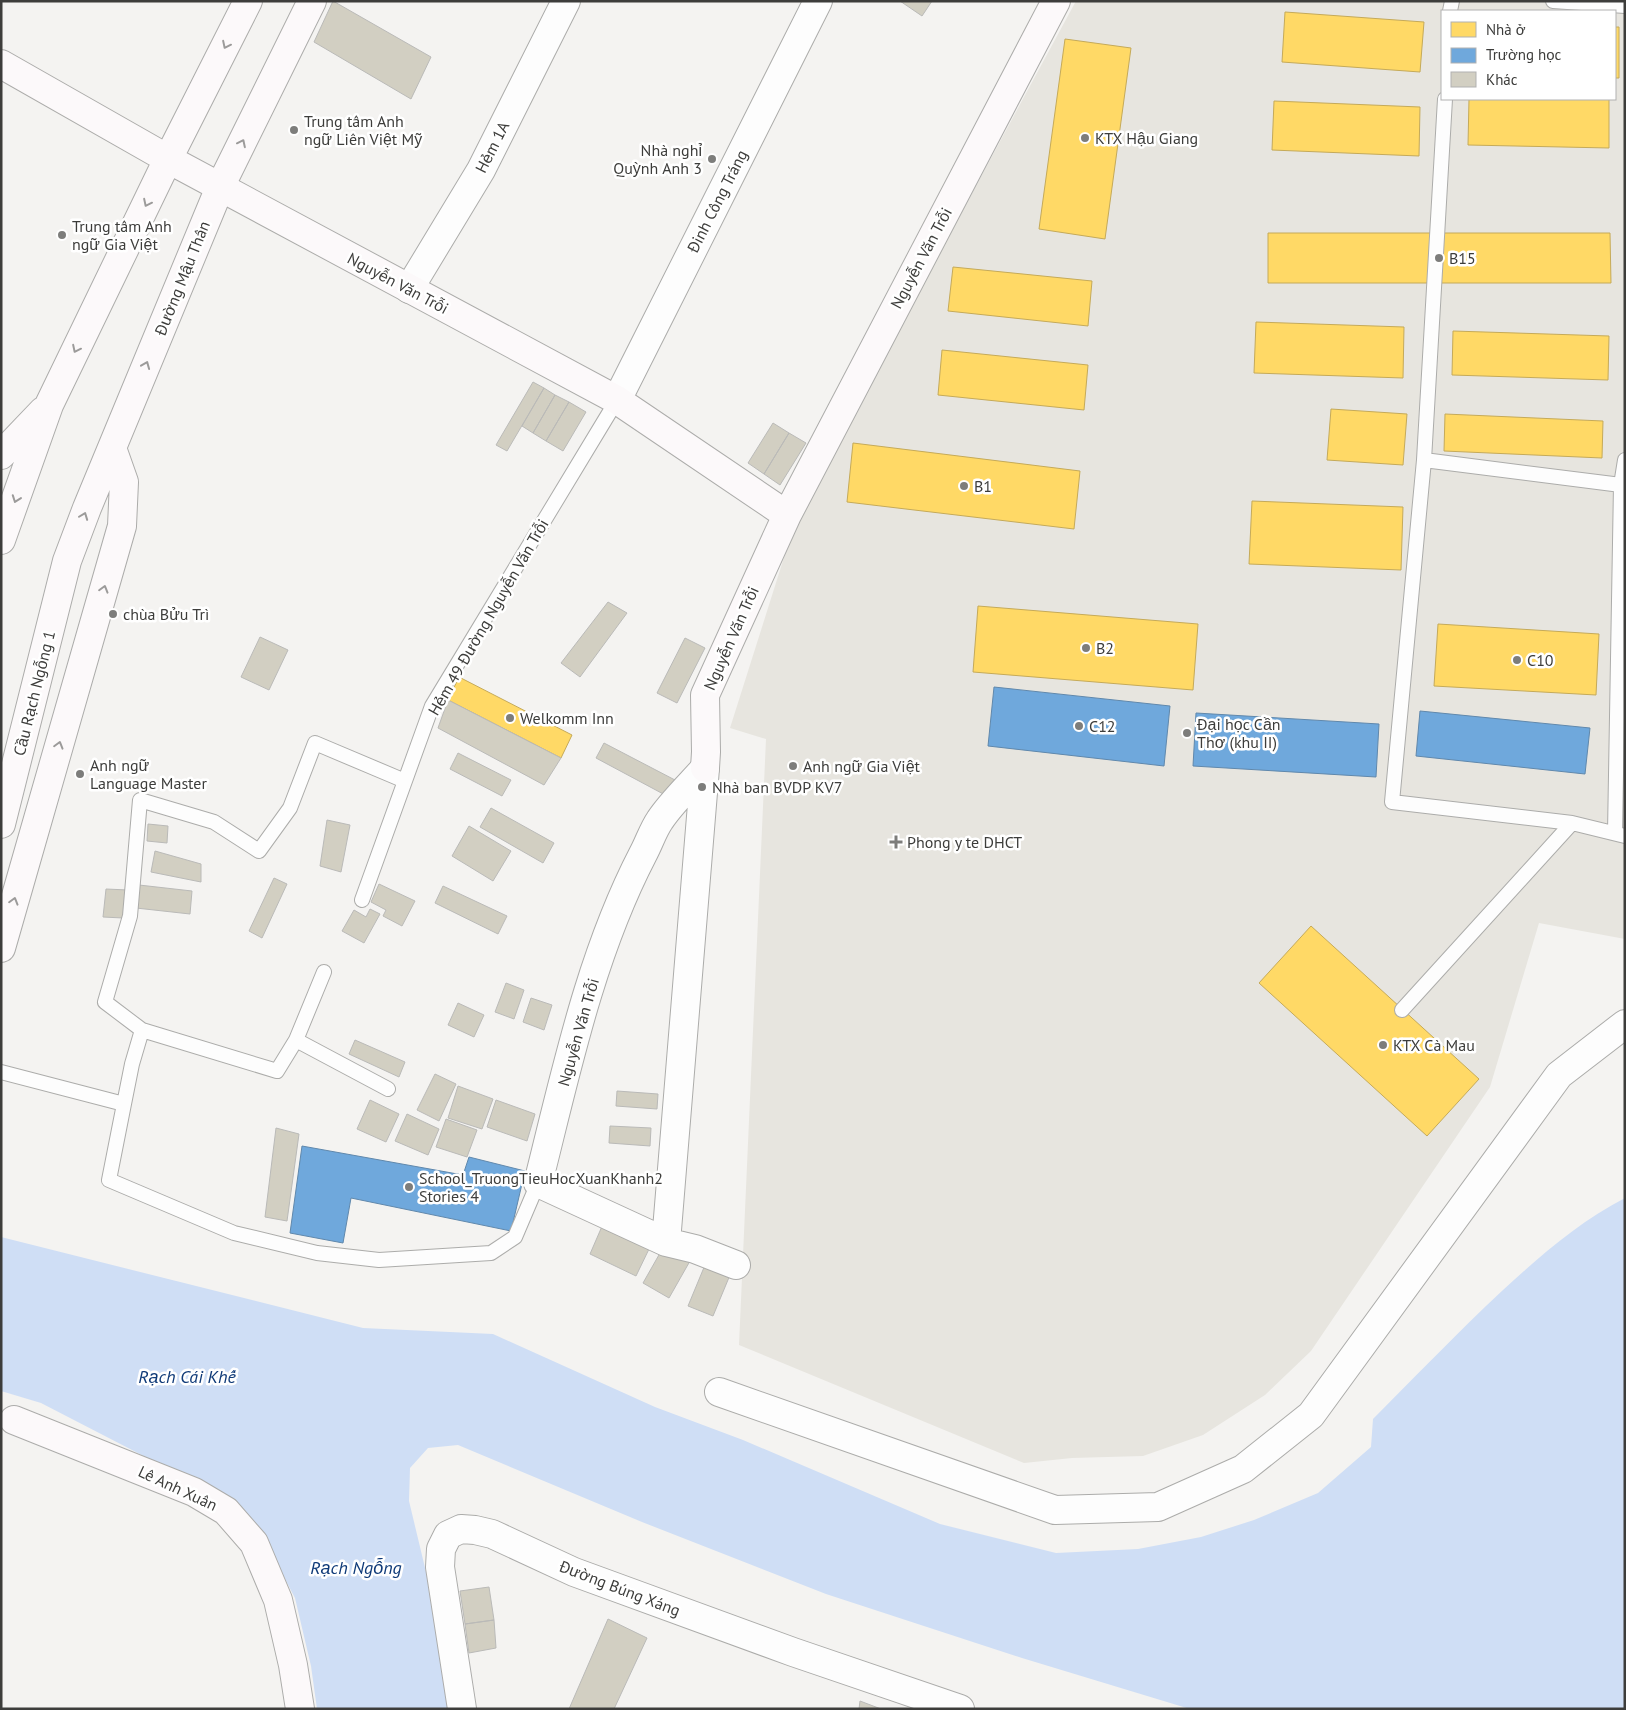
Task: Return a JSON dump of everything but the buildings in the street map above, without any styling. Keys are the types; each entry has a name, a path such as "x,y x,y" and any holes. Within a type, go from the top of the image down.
{"street":[{"path":"1,540 49,405 168,159 248,1"},
{"name":"Đường Mậu Thân","path":"67,561 220,187 312,1"},
{"name":"Hẻm 1A","path":"409,289 481,170 566,1"},
{"name":"Đinh Công Tráng","path":"617,400 818,1"},
{"name":"Nguyễn Văn Trỗi","path":"666,1242 705,768 705,695 787,515 1056,1"},
{"name":"Nguyễn Văn Trỗi","path":"1,64 168,159 617,400 787,515"},
{"path":"1,455 49,405"},
{"path":"1,948 122,526 124,482 112,448"},
{"name":"Cầu Rạch Ngỗng 1","path":"1,824 67,561"},
{"name":"Nguyễn Văn Trỗi","path":"538,1183 572,1049 592,979 613,918 660,819 705,768"},
{"path":"719,1392 1055,1510 1158,1507 1243,1469 1311,1415 1559,1074 1625,1024"},
{"path":"538,1183 666,1242 695,1248 736,1265"},
{"name":"Lê Anh Xuân","path":"7,1420 194,1492 226,1511 254,1543 278,1600 293,1665 300,1709"},
{"name":"Đường Búng Xáng","path":"462,1709 440,1567 441,1549 448,1535 461,1529 492,1534 574,1572 793,1652 960,1709"}],"lane":[{"path":"1553,1 1625,6"},
{"path":"1445,100 1424,460 1392,802 1572,823 1620,834 1621,485 1625,460"},
{"name":"Hẻm 49 Đường Nguyễn Văn Trỗi","path":"362,900 432,706 617,400"},
{"path":"1424,460 1621,485"},
{"path":"324,972 296,1040 277,1071 142,1030 105,1002 130,916 140,800 214,822 259,851 290,808 315,743 405,781"},
{"path":"1402,1010 1572,823"},
{"path":"142,1030 132,1064 109,1180 234,1233 318,1252 379,1260 491,1253 515,1237 538,1183"},
{"path":"296,1040 388,1089"},
{"path":"1,1072 124,1104"}],"shaded area":[{"name":"Đại học Cần Thơ (khu II)","path":"1076,1 1625,1 1625,939 1539,923 1490,1087 1311,1351 1265,1395 1203,1435 1143,1456 1072,1458 1024,1463 739,1345 766,739 730,728 787,548 813,487"}],"water":[{"path":"1625,1198 1625,1709 1190,1709 1022,1658 826,1594 642,1522 458,1445 428,1448 410,1468 409,1501 432,1597 454,1709 317,1709 311,1666 295,1598 265,1541 225,1498 41,1403 1,1391 1,1237 363,1328 493,1334 655,1407 743,1440 940,1524 1056,1553 1138,1549 1201,1537 1254,1520 1318,1493 1371,1447 1373,1419 1486,1306 1531,1265 1576,1228"}],"place":[{"name":"Trung tâm Anh ngữ Liên Việt Mỹ","path":"294,130"},
{"name":"KTX Hậu Giang","path":"1085,138"},
{"name":"Nhà nghỉ Quỳnh Anh 3","path":"712,159"},
{"name":"Trung tâm Anh ngữ Gia Việt","path":"62,235"},
{"name":"B15","path":"1439,258"},
{"name":"B1","path":"964,486"},
{"name":"chùa Bửu Trì","path":"113,614"},
{"name":"B2","path":"1086,648"},
{"name":"C10","path":"1517,660"},
{"name":"Welkomm Inn","path":"510,718"},
{"name":"C12","path":"1079,726"},
{"name":"Đại học Cần Thơ (khu II)","path":"1187,733"},
{"name":"Anh ngữ Gia Việt","path":"793,766"},
{"name":"Anh ngữ Language Master","path":"80,774"},
{"name":"Nhà ban BVDP KV7","path":"702,787"},
{"name":"Phong y te DHCT","path":"896,842"},
{"name":"KTX Cà Mau","path":"1383,1045"},
{"name":"School_TruongTieuHocXuanKhanh2 Stories 4","path":"409,1187"}],"water label":[{"name":"Rạch Cái Khế","path":"187,1377"},
{"name":"Rạch Ngỗng","path":"356,1568"}]}
